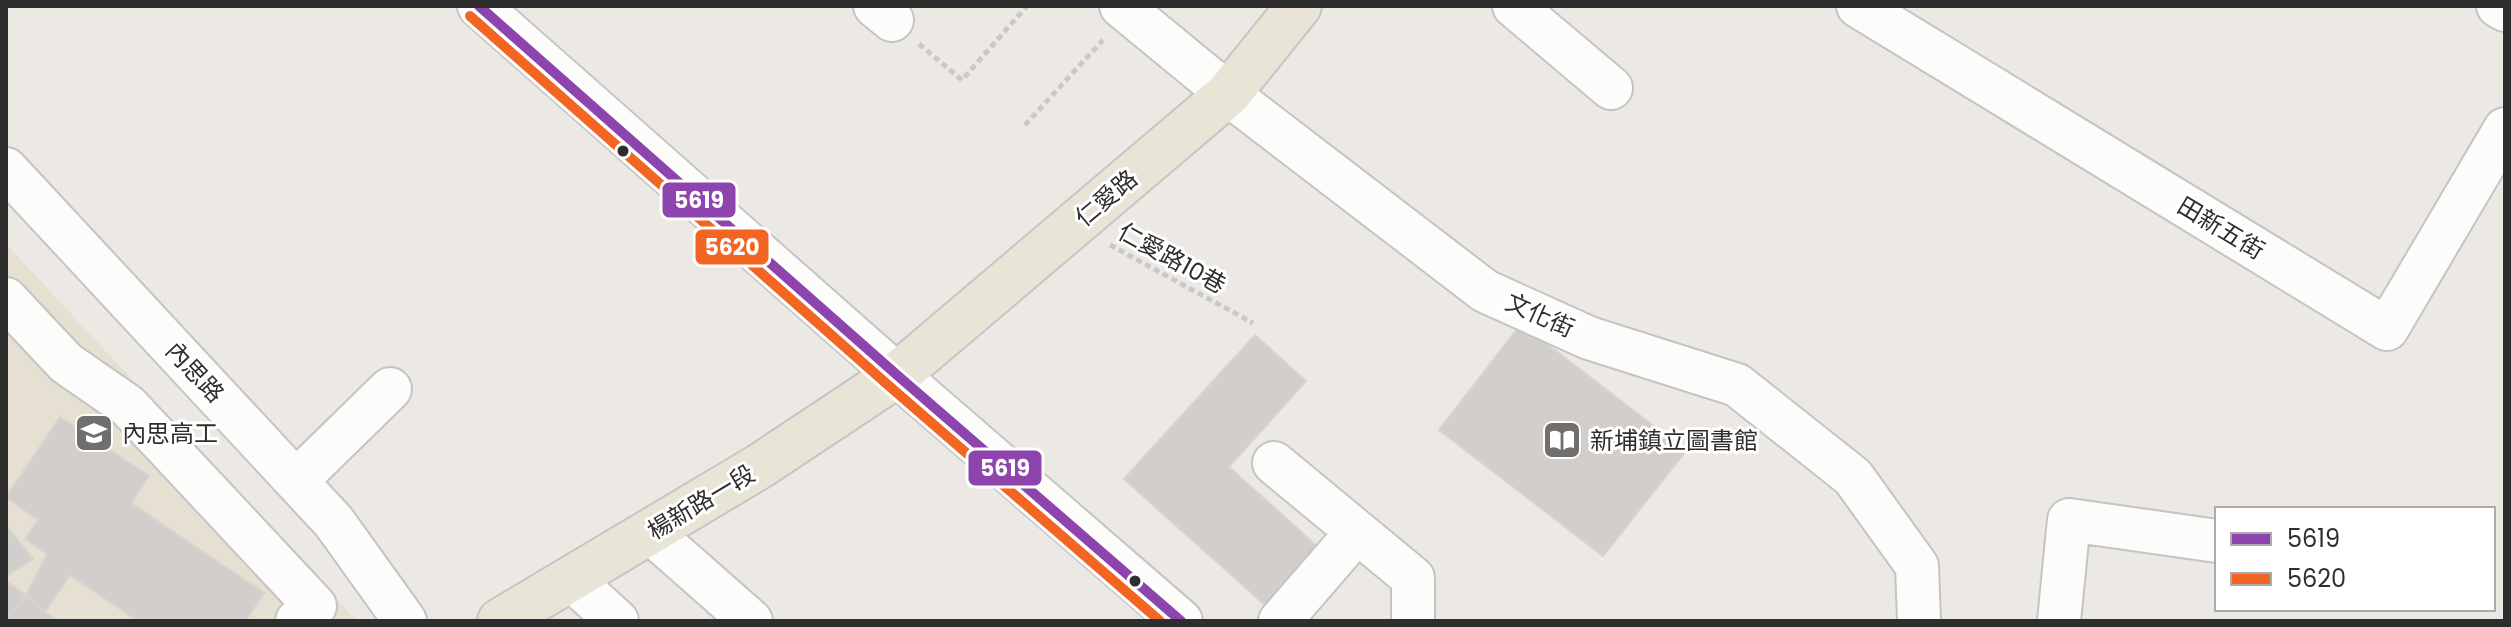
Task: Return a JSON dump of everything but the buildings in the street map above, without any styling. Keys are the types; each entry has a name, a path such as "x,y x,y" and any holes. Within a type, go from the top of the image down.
{"main road":[{"name":"仁愛路","path":"897,375 1228,94 1299,6"},
{"name":"楊新路一段","path":"500,621 760,466 897,375"}],"street":[{"path":"479,6 1181,621"},
{"path":"1514,6 1611,88"},
{"name":"田新五街","path":"1858,6 2387,329 2505,129"},
{"path":"2498,6 2505,10"},
{"name":"文化街","path":"1125,9 1228,94 1485,291 1589,338 1737,385 1853,477 1917,566 1919,621"},
{"name":"內思路","path":"12,191 334,522 405,621"},
{"path":"6,299 66,363 128,406 315,606 297,621"},
{"path":"296,481 390,389"},
{"path":"1274,463 1413,578 1413,621"},
{"path":"2059,621 2069,520 2215,541"},
{"path":"650,532 751,621"},
{"path":"1280,621 1357,532"},
{"path":"571,579 617,621"}],"path":[{"path":"884,13 962,80 1027,6"},
{"path":"1025,125 1125,9"},
{"name":"仁愛路10巷","path":"1074,225 1253,323"}],"shaded area":[{"name":"內思高工","path":"6,244 357,621 6,621"}],"transit line":[{"name":"5619","path":"479,6 1181,621"},
{"name":"5620","path":"470,16 1160,621"}],"place":[{"name":"內思高工","path":"94,433"},
{"name":"新埔鎮立圖書館","path":"1562,440"}]}
